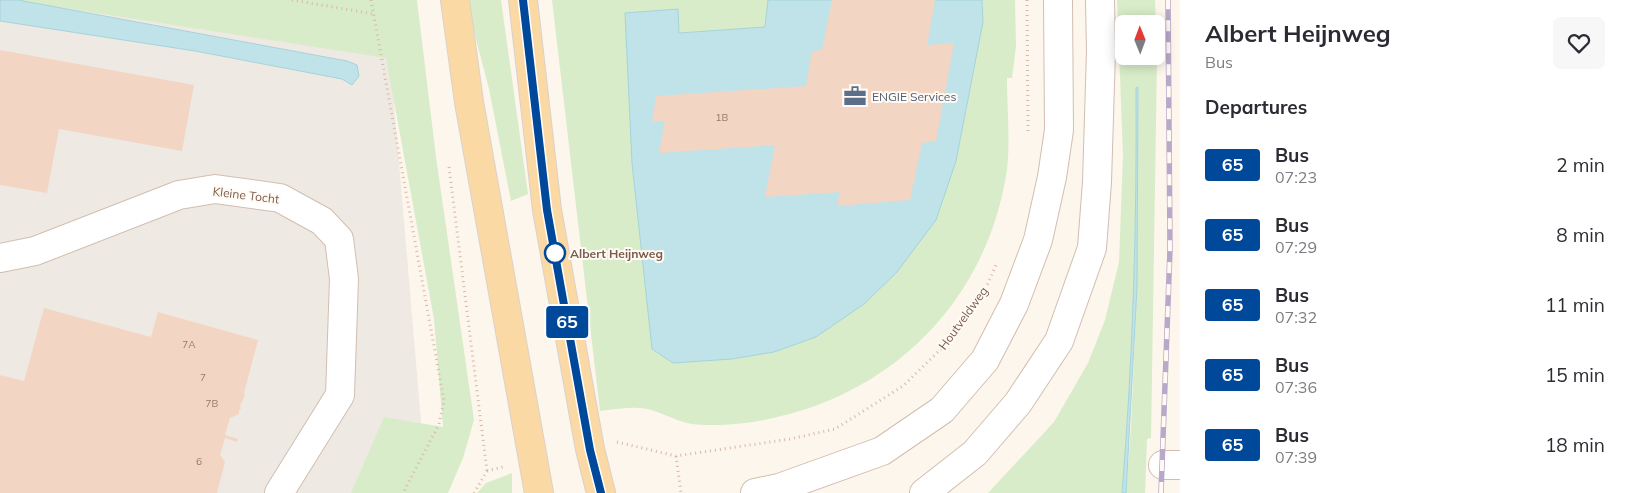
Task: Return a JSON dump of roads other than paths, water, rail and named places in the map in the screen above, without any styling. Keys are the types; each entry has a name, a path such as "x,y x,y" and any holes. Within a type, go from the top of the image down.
{"main road":[{"path":"455,0 469,102 539,493"},
{"path":"523,0 547,210 590,450 601,493"}],"street":[{"path":"755,493 779,488 882,451 942,410 985,360 1014,304 1038,240 1052,177 1059,130 1058,0"},
{"path":"924,493 975,453 1012,410 1059,341 1092,248 1098,173 1101,51 1100,0"},
{"name":"Kleine Tocht","path":"0,258 36,250 180,195 215,189 280,198 322,221 339,239 344,279 340,395 280,493"}],"water":[{"path":"0,0 18,0 347,61 357,65 359,76 352,85 342,79 195,51 0,21"},
{"path":"768,0 982,0 983,22 956,161 936,220 897,272 864,304 816,337 774,352 732,359 673,363 652,349 632,163 625,13 678,9 679,33 765,27"},
{"path":"1138,87 1137,287 1126,493 1122,493 1132,341 1136,189 1136,88"}],"railway":[{"path":"1161,493 1170,249 1168,0"}],"place":[{"name":"ENGIE Services","path":"855,96"},
{"name":"Albert Heijnweg","path":"555,253"}]}
